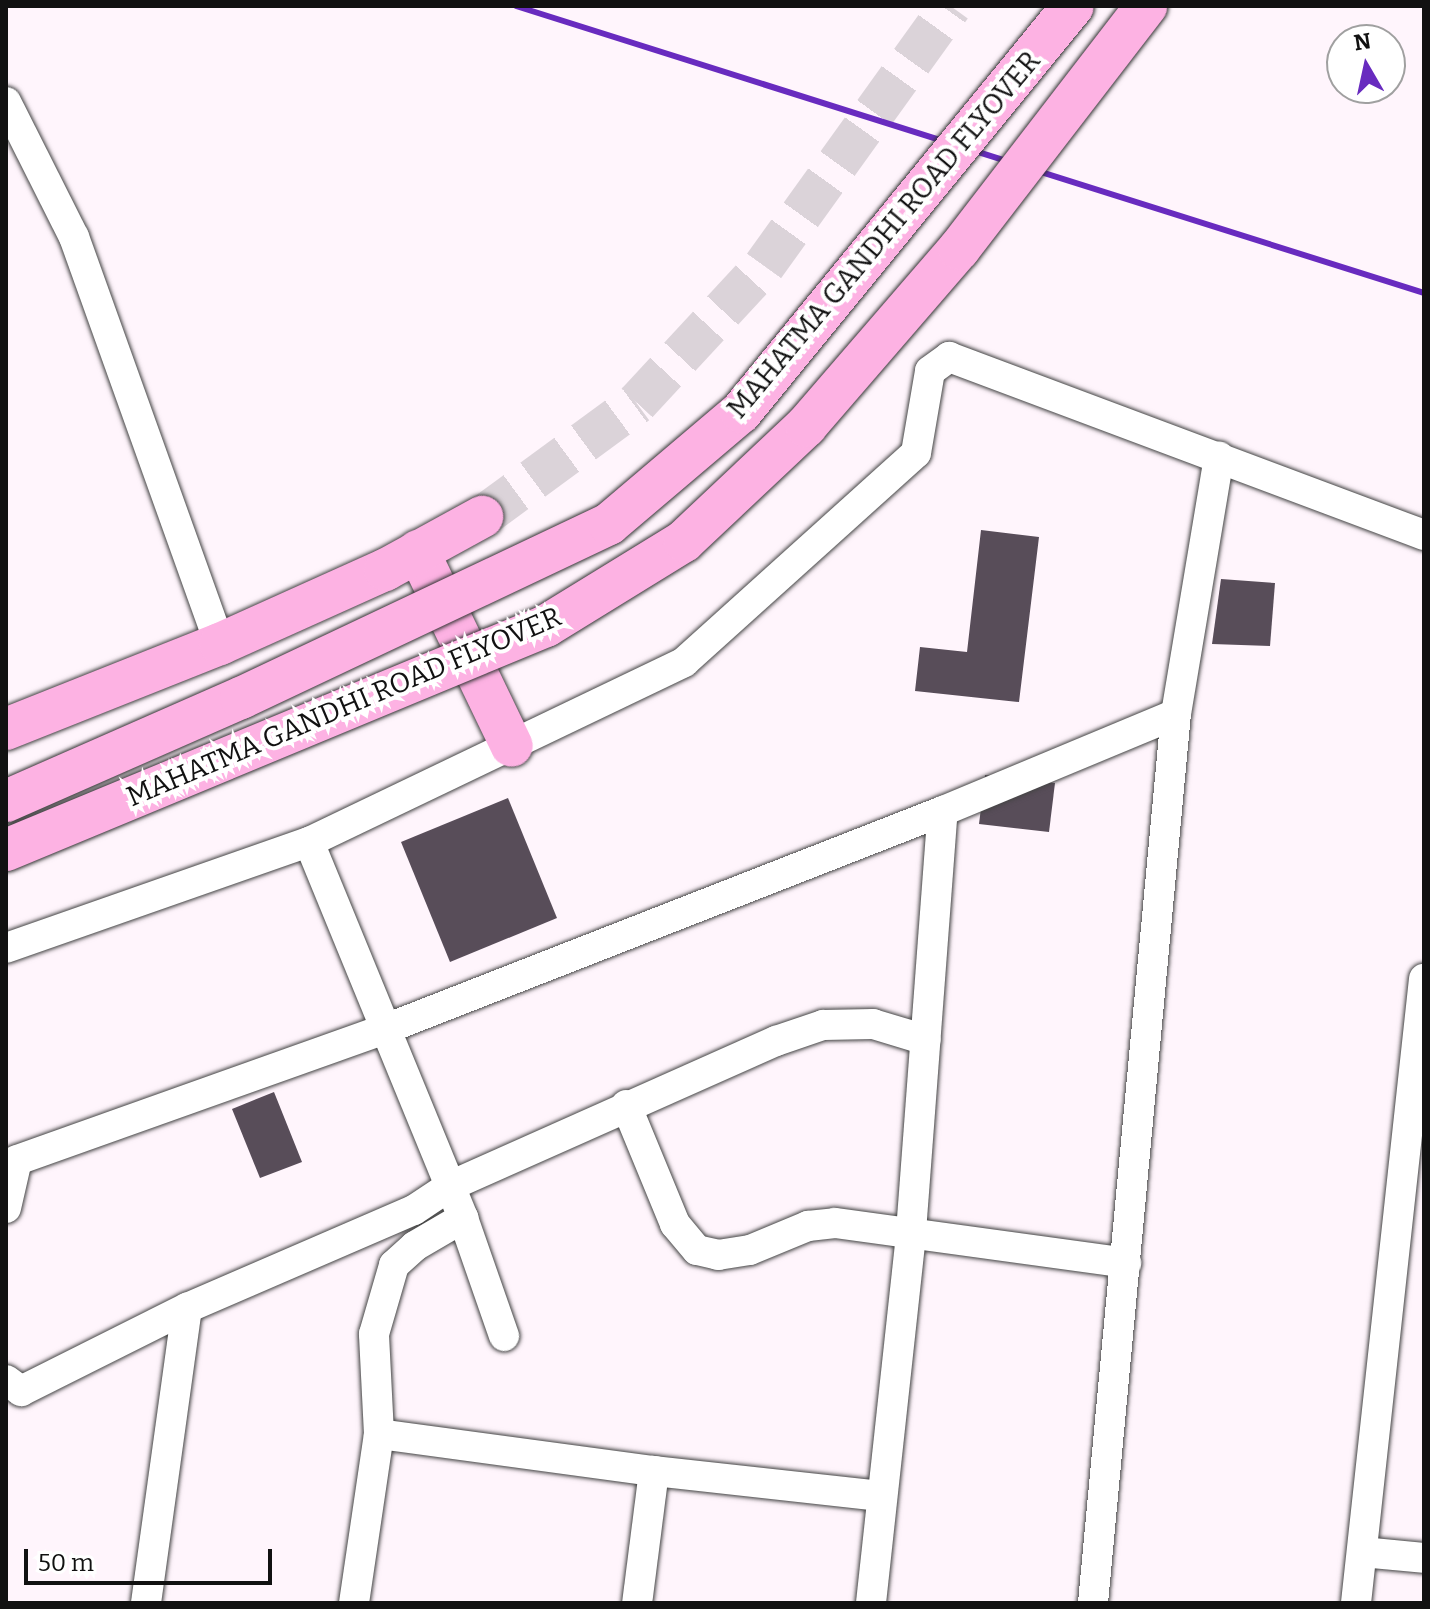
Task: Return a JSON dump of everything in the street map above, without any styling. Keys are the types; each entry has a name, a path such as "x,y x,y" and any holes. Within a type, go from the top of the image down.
{"main road":[{"name":"MAHATMA GANDHI ROAD FLYOVER","path":"6,801 241,698 609,524 741,412 1073,6"},
{"name":"MAHATMA GANDHI ROAD FLYOVER","path":"6,850 546,626 684,541 806,426 959,249 1146,6"},
{"path":"6,729 220,644 418,551 482,517"},
{"path":"418,551 512,746"}],"street":[{"path":"6,102 74,237 220,644"},
{"path":"6,948 309,842 684,662 916,453 930,371 949,357 1424,535"},
{"path":"1093,1603 1176,714 1219,457"},
{"path":"6,1208 17,1160 383,1030 943,811 1176,714"},
{"path":"871,1603 911,1232 943,811"},
{"path":"309,842 383,1030 463,1218 504,1336"},
{"path":"1356,1603 1424,979"},
{"path":"6,1380 21,1391 187,1308 414,1210 450,1186 626,1105 823,1025 873,1024 926,1040"},
{"path":"626,1105 675,1224 697,1250 718,1255 750,1250 808,1226 835,1223 1126,1263"},
{"path":"354,1603 379,1434 374,1334 394,1265 415,1246 463,1218"},
{"path":"146,1603 187,1308"},
{"path":"379,1434 654,1471 882,1496"},
{"path":"637,1603 654,1471"},
{"path":"1362,1552 1424,1558"}],"building":[{"path":"981,530 1039,537 1019,702 915,691 920,647 967,652"},
{"path":"1221,579 1275,583 1270,646 1212,644"},
{"path":"985,775 1055,783 1049,832 979,824"},
{"path":"508,798 557,918 450,962 401,842"},
{"path":"274,1092 302,1162 260,1178 232,1109"}],"tunnel":[{"path":"482,517 637,403 764,266 951,6"}],"railway":[{"path":"516,6 1424,293"}]}
